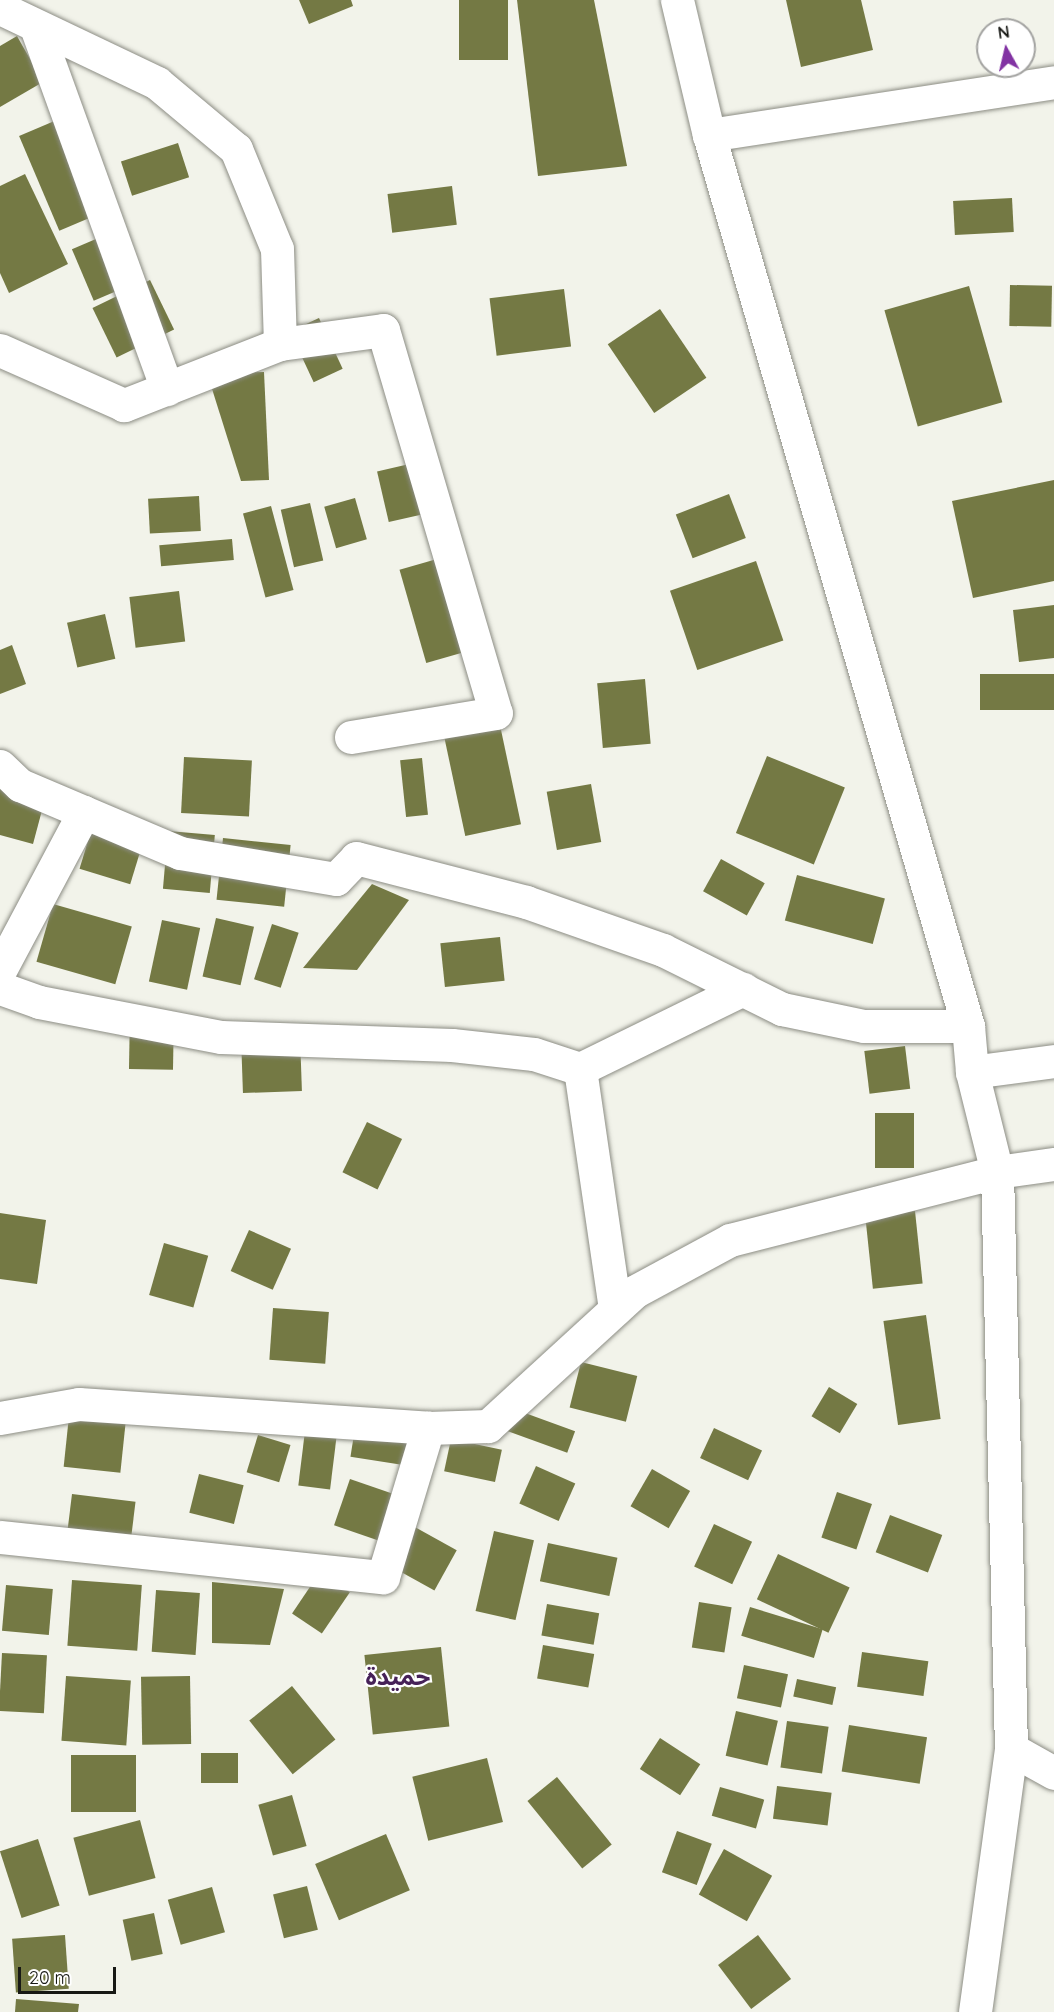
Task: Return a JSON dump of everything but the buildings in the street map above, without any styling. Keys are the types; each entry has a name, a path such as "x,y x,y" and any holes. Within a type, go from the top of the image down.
{"street":[{"path":"677,0 709,135 969,1026 972,1072 997,1172 1011,1749 975,2012"},
{"path":"0,8 157,83 236,148 277,249 280,344"},
{"path":"36,27 167,389"},
{"path":"709,135 1054,82"},
{"path":"0,350 124,405 280,344 383,330 496,713 351,737"},
{"path":"0,766 20,785 180,853 336,879 356,858 526,902 663,950 782,1009 864,1026 969,1026"},
{"path":"0,970 84,812"},
{"path":"0,988 39,1002 221,1037 453,1045 534,1054 580,1069 743,989"},
{"path":"972,1072 1054,1061"},
{"path":"580,1069 615,1309"},
{"path":"0,1418 79,1404 428,1428 488,1425 634,1292 730,1240 997,1172 1054,1164"},
{"path":"0,1538 383,1576 428,1428"},
{"path":"1011,1749 1054,1773"}],"district":[{"name":"حميدة","path":"398,1677"}]}
